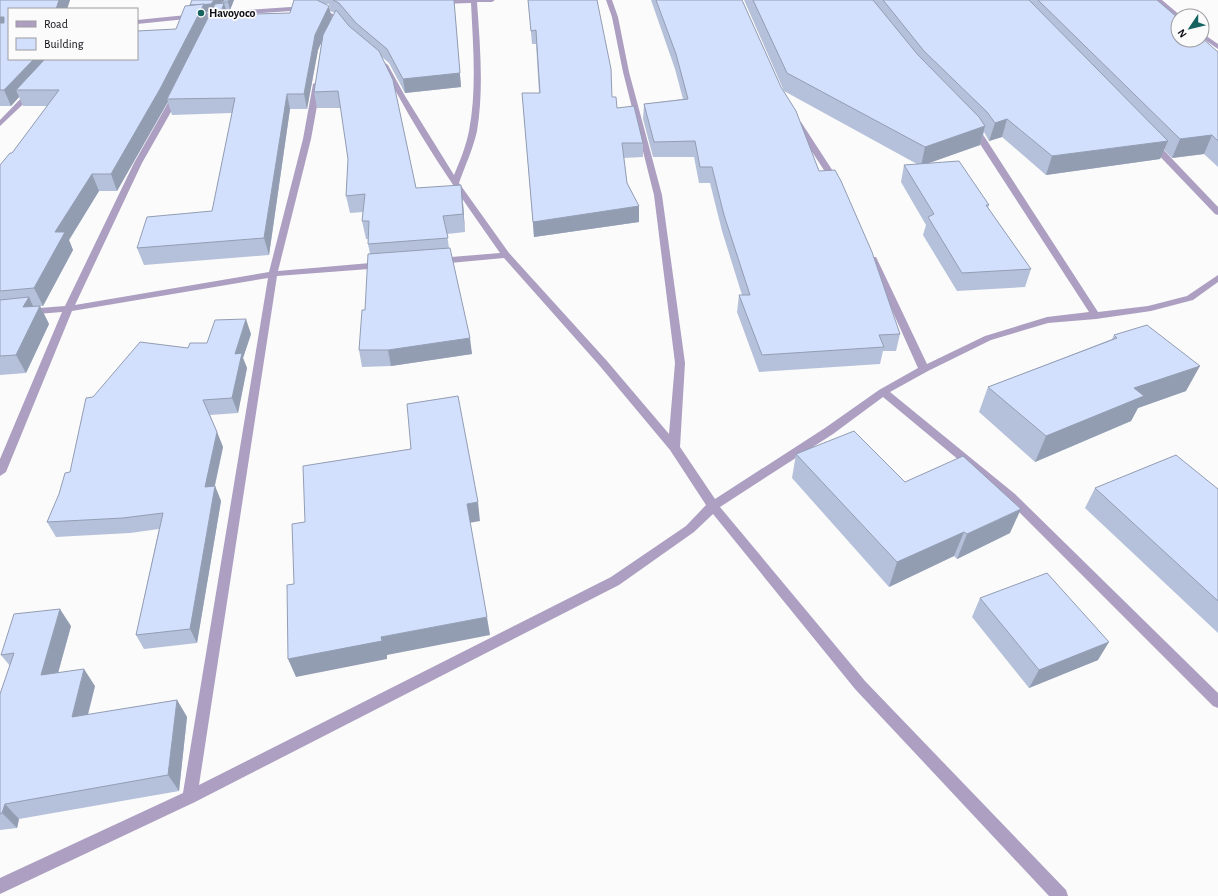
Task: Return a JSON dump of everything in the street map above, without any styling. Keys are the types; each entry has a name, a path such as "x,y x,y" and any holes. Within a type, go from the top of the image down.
{"street":[{"path":"296,0 337,21 351,34"},
{"path":"312,8 319,0"},
{"path":"455,182 473,131 476,56 474,0"},
{"path":"435,2 492,0"},
{"path":"609,0 615,17 626,72 658,195 680,363 674,446"},
{"path":"1158,0 1170,10"},
{"path":"215,17 224,5"},
{"path":"138,22 327,7"},
{"path":"375,57 386,66 401,96 455,182 506,255 603,363 674,446 713,506 860,685 1060,896"},
{"path":"190,797 273,274 307,139 318,74"},
{"path":"0,124 35,88"},
{"path":"0,472 68,309 138,164 178,91"},
{"path":"792,115 838,187"},
{"path":"968,123 978,133 1096,316"},
{"path":"1146,137 1218,212"},
{"path":"869,249 924,369"},
{"path":"428,262 506,255"},
{"path":"0,314 68,309 273,274 389,265"},
{"path":"0,886 190,797 615,580 690,529 713,506 828,431 883,392 924,369 988,338 1048,320 1148,310 1190,298 1218,280"},
{"path":"883,392 1011,497 1218,702"}],"building":[{"path":"0,0 59,0 56,8 8,8 8,60 33,60 4,90 0,90 0,23 4,23 4,17 0,17"},
{"path":"192,0 214,0 211,4 190,5"},
{"path":"224,0 229,0 228,2 222,2"},
{"path":"294,0 317,0 329,6 315,35 304,94 287,94 264,238 137,248 147,217 212,211 235,98 167,99 215,4 224,3 220,15 290,13"},
{"path":"333,0 454,0 460,73 403,79 387,49 356,23 339,3"},
{"path":"528,0 597,0 611,69 612,97 616,97 617,108 634,106 643,143 622,143 627,183 639,206 533,222 522,93 540,93 536,30 531,31"},
{"path":"656,0 742,0 781,87 796,111 819,171 835,170 872,252 900,334 879,335 884,347 762,355 739,295 750,295 724,215 712,167 700,167 695,141 654,142 644,104 688,99 676,54"},
{"path":"753,0 873,0 918,55 979,117 985,126 925,147 787,73"},
{"path":"883,0 1029,0 1168,141 1052,156 1007,119 995,123 987,112 924,51"},
{"path":"1038,0 1157,0 1170,11 1170,48 1210,48 1210,45 1218,52 1218,141 1212,135 1180,139"},
{"path":"204,4 160,89 111,174 92,174 55,232 65,232 34,288 0,291 0,165 10,153 12,153 59,90 16,90 44,60 138,60 138,31 176,29 185,6"},
{"path":"336,10 349,26 379,51 393,80 416,188 461,185 463,214 443,216 448,238 368,244 369,221 362,221 365,194 346,196 348,159 338,91 314,92 323,35"},
{"path":"959,161 989,205 986,205 1031,269 962,273 928,217 934,214 904,165"},
{"path":"450,248 470,338 388,350 359,350 362,310 365,310 368,254"},
{"path":"29,297 23,307 40,306 16,355 0,356 0,300"},
{"path":"246,319 235,354 242,353 232,398 203,400 217,432 205,487 215,486 190,629 136,635 163,513 123,518 47,522 59,494 65,473 70,472 86,398 93,397 140,342 188,348 190,343 207,343 215,320"},
{"path":"1147,325 1200,366 1134,388 1144,396 1046,436 988,387 1117,338 1114,335"},
{"path":"458,396 478,502 467,504 487,617 381,637 382,641 288,659 287,585 294,584 292,524 305,522 303,466 411,449 407,404"},
{"path":"854,431 905,482 963,456 1021,509 967,534 964,532 897,562 796,454"},
{"path":"1176,455 1218,489 1218,601 1095,488"},
{"path":"1047,573 1109,642 1039,670 980,598"},
{"path":"60,609 41,675 84,669 72,717 177,700 168,775 5,804 2,813 0,814 0,694 14,653 1,655 14,614"}],"place":[{"name":"Havoyoco","path":"201,13"}]}
